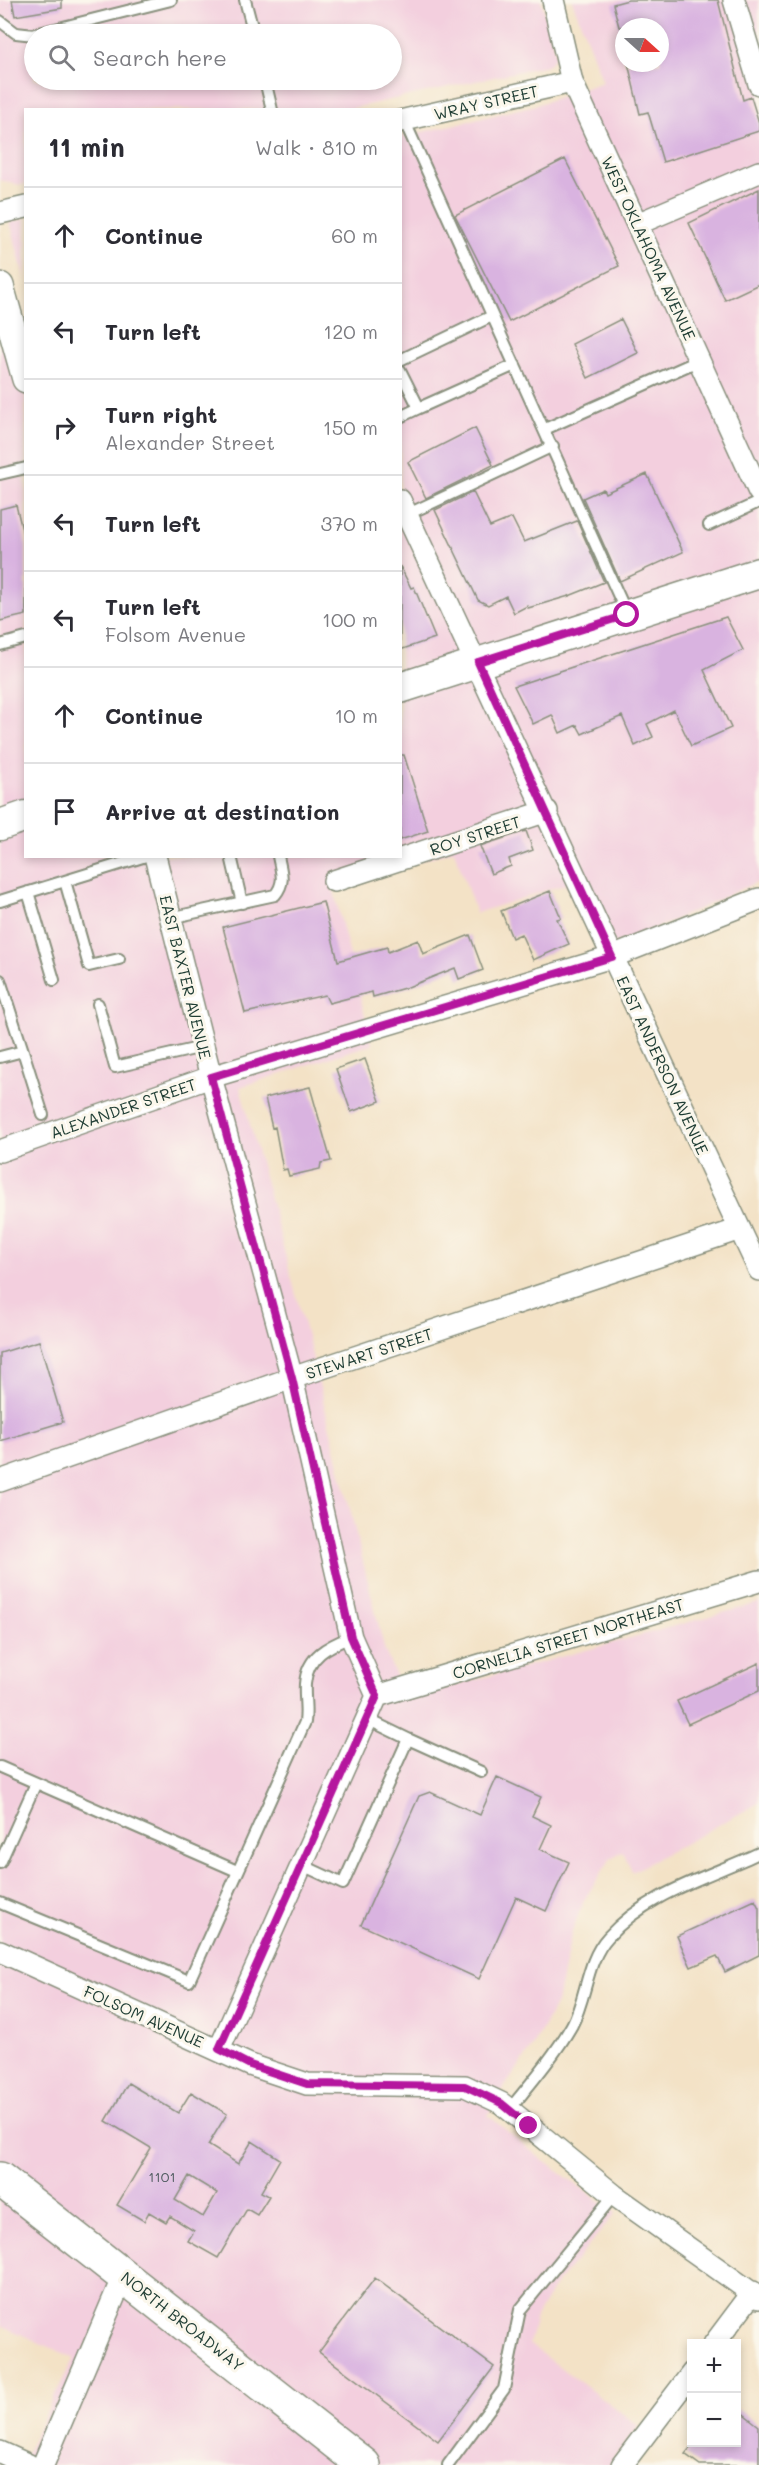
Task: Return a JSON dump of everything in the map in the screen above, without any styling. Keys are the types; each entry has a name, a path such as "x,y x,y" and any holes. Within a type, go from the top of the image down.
{"main road":[{"path":"402,687 759,573"},
{"path":"0,825 24,817"},
{"name":"NORTH BROADWAY","path":"0,2179 124,2274 364,2465"}],"street":[{"name":"WEST OKLAHOMA AVENUE","path":"553,0 572,82 759,492"},
{"path":"734,0 759,84"},
{"name":"WRAY STREET","path":"402,121 572,82"},
{"path":"637,224 759,172"},
{"path":"0,213 24,207"},
{"path":"0,286 24,372"},
{"name":"EAST ANDERSON AVENUE","path":"403,511 478,662 548,811 612,957 759,1270"},
{"name":"ROY STREET","path":"333,881 548,811"},
{"name":"EAST BAXTER AVENUE","path":"156,858 203,1047 292,1378 351,1637 377,1696"},
{"name":"ALEXANDER STREET","path":"0,1151 211,1077 612,957 759,899"},
{"name":"STEWART STREET","path":"0,1481 292,1378 740,1229"},
{"name":"CORNELIA STREET NORTHEAST","path":"377,1696 759,1581"},
{"path":"219,2049 377,1696"},
{"name":"FOLSOM AVENUE","path":"0,1951 250,2065 307,2084 465,2086 505,2107 614,2196 757,2291"},
{"path":"42,2465 124,2274"},
{"path":"717,2339 757,2291"},
{"path":"622,2465 687,2380"},
{"path":"0,2452 29,2465"}],"lane":[{"path":"75,24 171,0"},
{"path":"245,0 251,24"},
{"path":"0,21 16,33 24,33"},
{"path":"267,90 272,108"},
{"path":"402,121 553,446 627,615"},
{"path":"402,359 492,316"},
{"path":"545,429 700,359"},
{"path":"402,416 515,365"},
{"path":"402,374 419,408"},
{"path":"403,511 553,446"},
{"path":"0,474 24,468"},
{"path":"709,525 759,502"},
{"path":"0,645 24,639"},
{"path":"0,901 139,858"},
{"path":"231,858 242,903"},
{"path":"171,918 275,895 281,888 283,880 278,858"},
{"path":"65,880 89,966 119,959"},
{"path":"28,892 54,980"},
{"path":"0,980 43,1115"},
{"path":"98,1004 115,1067 203,1047"},
{"path":"0,1057 22,1051"},
{"path":"0,1903 189,1981 305,1722 305,1683 310,1662 326,1646 351,1637"},
{"path":"367,1719 482,1772"},
{"path":"302,1865 343,1884 408,1739"},
{"path":"0,1767 237,1871"},
{"path":"0,1863 36,1783"},
{"path":"505,2107 572,2025 593,1963 608,1937 637,1910 658,1898 759,1853"},
{"path":"448,2465 504,2389 520,2310 614,2196"}],"shaded area":[{"path":"0,0 541,0 556,56 548,65 354,108 24,108 24,184 0,180"},
{"path":"572,0 759,0 759,881 635,938 598,947 566,884 476,913 454,850 333,888 372,1044 240,1087 310,1347 385,1651 406,1699 759,1603 759,1803 632,1872 623,1851 611,1858 584,1900 572,1931 557,2002 532,2048 488,2115 541,2159 616,2213 553,2288 536,2317 529,2344 639,2426 609,2465 20,2465 74,2358 0,2325 0,339 24,332 24,858 402,858 402,137 536,105 603,82"},
{"path":"24,219 24,276 10,222"}],"building":[{"path":"12,0 62,0 62,8 15,16"},
{"path":"628,0 718,0 743,100 751,97 759,123 759,131 663,162 648,112 640,114 630,72 669,72 669,18 617,18 613,4"},
{"path":"565,159 619,266 509,322 455,215"},
{"path":"759,189 759,284 725,300 689,223"},
{"path":"621,319 638,353 588,378 572,344"},
{"path":"475,428 493,465 426,498 408,462"},
{"path":"647,474 683,552 620,581 583,498 603,489 605,493"},
{"path":"473,492 490,527 512,518 524,542 577,521 604,582 569,596 528,608 527,606 514,613 506,596 488,605 478,600 435,510"},
{"path":"16,505 24,538 24,615 0,621 0,509"},
{"path":"402,570 411,588 414,587 435,638 402,649"},
{"path":"726,617 743,650 704,670 731,728 691,746 674,710 647,724 653,737 635,746 622,716 582,734 577,725 560,733 552,715 533,724 514,686"},
{"path":"402,755 404,755 428,831 402,839"},
{"path":"526,831 533,850 509,859 511,866 491,874 480,846"},
{"path":"550,891 561,918 557,919 569,944 533,960 521,934 512,938 501,911"},
{"path":"323,902 338,961 387,947 388,952 418,940 423,954 470,935 483,970 459,979 455,968 408,987 373,997 372,992 329,1003 325,995 245,1013 223,927"},
{"path":"365,1059 380,1101 351,1112 336,1069"},
{"path":"310,1087 331,1161 321,1163 320,1169 289,1176 287,1169 283,1170 275,1127 272,1128 265,1098"},
{"path":"39,1341 63,1422 0,1441 0,1353"},
{"path":"759,1663 759,1691 688,1724 677,1701"},
{"path":"497,1777 541,1797 532,1816 551,1825 540,1849 569,1862 546,1911 516,1897 479,1979 361,1925 419,1796 430,1792 480,1815"},
{"path":"755,1900 759,1908 759,1955 725,1972 717,1956 691,1967 677,1936"},
{"path":"128,2083 178,2113 191,2092 227,2114 208,2145 238,2164 252,2141 280,2159 261,2192 269,2196 257,2215 247,2209 218,2258 188,2241 194,2231 170,2216 166,2222 149,2212 144,2221 117,2205 151,2148 106,2121","holes":["189,2176 217,2193 203,2217 175,2200"]},
{"path":"375,2278 494,2367 438,2441 319,2352"},
{"path":"741,2412 759,2426 759,2465 700,2465 685,2454 691,2447 741,2447"}],"route":[{"path":"529,2126 501,2103 465,2086 307,2084 250,2065 219,2049 377,1696 351,1637 292,1378 211,1077 612,957 548,811 478,662 627,615"}]}
